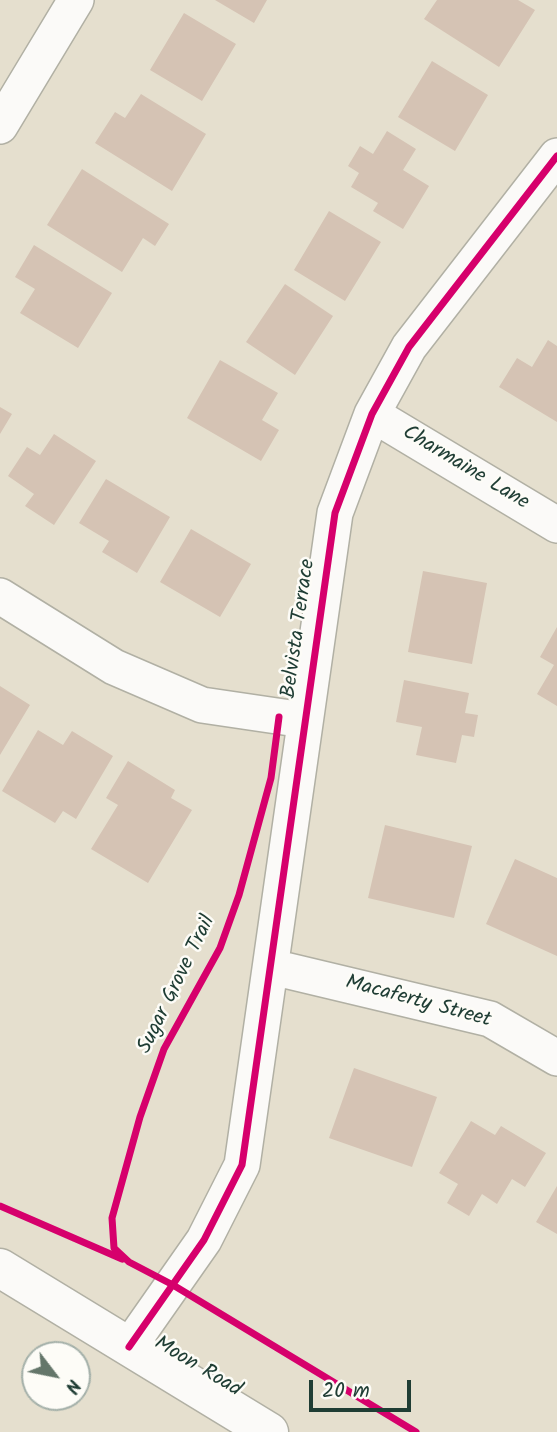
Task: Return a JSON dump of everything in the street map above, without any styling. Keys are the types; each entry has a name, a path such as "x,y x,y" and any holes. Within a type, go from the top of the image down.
{"street":[{"path":"0,126 76,0"},
{"name":"Belvista Terrace","path":"130,1347 204,1240 242,1165 334,513 372,414 409,347 557,156"},
{"name":"Charmaine Lane","path":"372,414 557,525"},
{"path":"0,596 114,667 202,705 304,720"},
{"name":"Macaferty Street","path":"272,967 490,1018 557,1058"},
{"name":"Moon Road","path":"0,1268 269,1432"}],"building":[{"path":"215,0 267,0 254,23"},
{"path":"437,0 518,0 535,10 499,67 424,19"},
{"path":"184,13 236,44 202,101 150,70"},
{"path":"432,61 488,95 455,151 398,117"},
{"path":"141,94 206,134 172,191 95,143 115,112 125,118"},
{"path":"387,131 416,149 403,170 429,186 403,229 373,211 378,203 351,187 359,173 348,166 360,146 373,154"},
{"path":"82,169 169,224 155,246 143,238 122,272 47,225"},
{"path":"329,211 381,242 345,301 294,270"},
{"path":"34,245 112,293 78,348 20,313 35,289 15,277"},
{"path":"285,284 333,316 295,375 246,342"},
{"path":"548,340 557,346 557,422 499,387 517,358 532,367"},
{"path":"220,360 278,393 262,420 279,430 261,461 187,418"},
{"path":"0,407 12,414 0,434"},
{"path":"54,434 96,461 54,525 25,506 34,494 8,476 27,447 40,455"},
{"path":"106,479 170,517 137,573 102,552 109,541 79,523"},
{"path":"191,529 251,564 220,617 160,582"},
{"path":"423,571 487,583 472,664 408,652"},
{"path":"557,627 557,706 537,694 554,665 540,657"},
{"path":"404,680 469,693 465,713 478,715 474,737 462,735 456,763 416,755 422,727 396,722"},
{"path":"0,686 30,705 0,755"},
{"path":"38,730 63,745 72,731 113,756 76,819 63,811 55,823 2,791"},
{"path":"128,761 175,790 171,798 192,810 148,883 91,849 118,805 106,798"},
{"path":"385,825 472,846 454,918 368,898"},
{"path":"515,859 557,878 557,956 486,924"},
{"path":"354,1068 437,1097 412,1167 329,1138"},
{"path":"471,1121 495,1135 501,1126 546,1153 525,1187 512,1179 497,1204 482,1194 469,1216 447,1203 458,1184 439,1173"},
{"path":"557,1186 557,1234 536,1222"}],"cycle path":[{"path":"129,1347 204,1240 242,1165 335,513 372,414 409,347 557,156"},
{"name":"Sugar Grove Trail","path":"279,717 271,778 239,895 220,948 164,1049 140,1117 112,1218 114,1248 129,1262 173,1285 416,1432"},
{"path":"0,1206 122,1259"}]}
